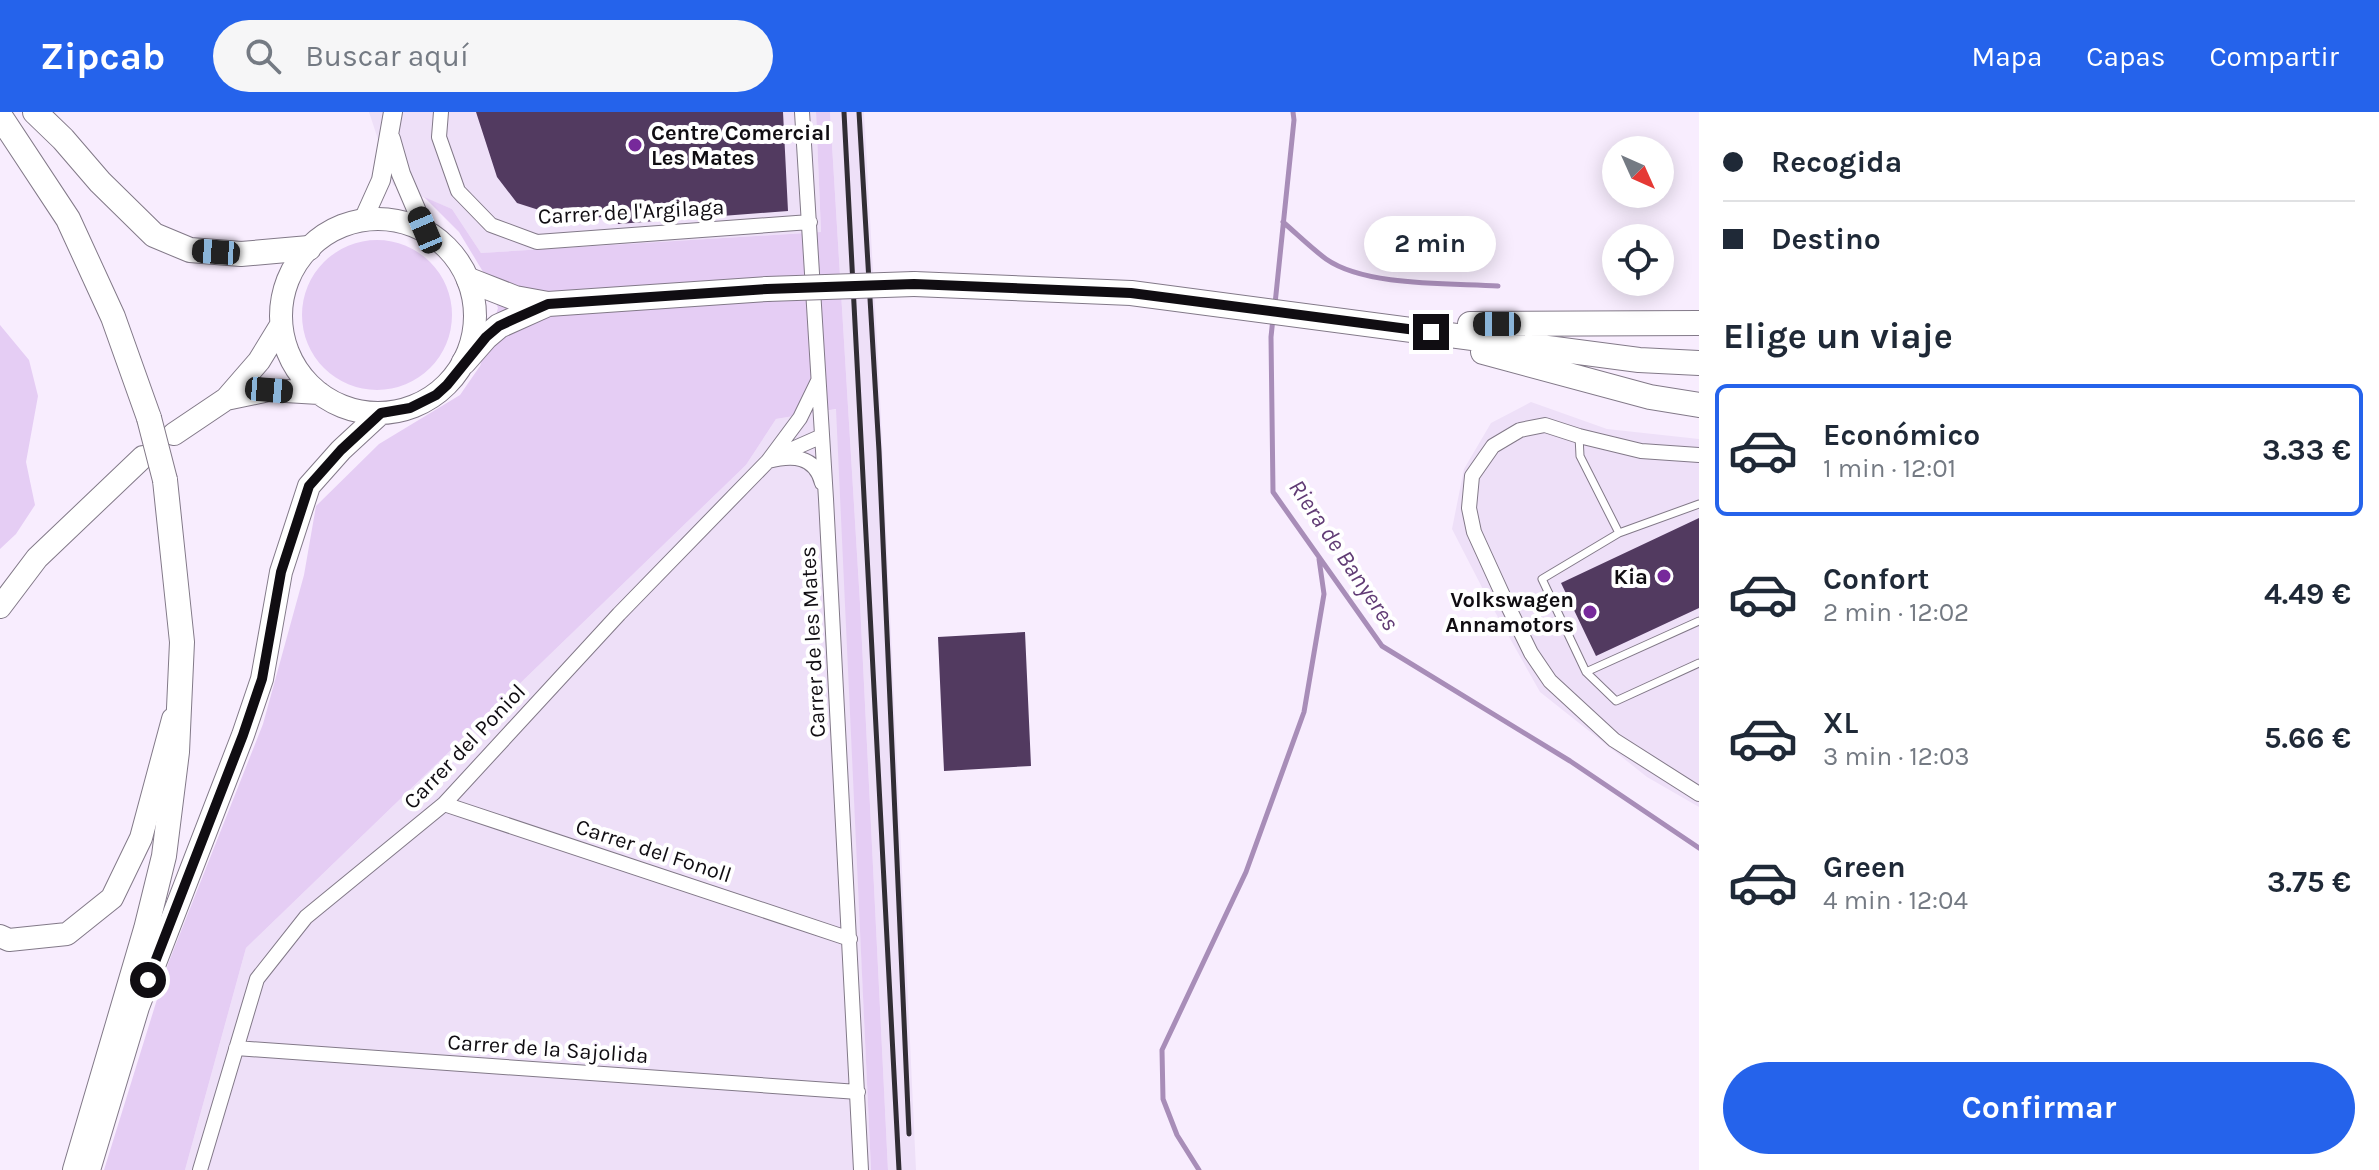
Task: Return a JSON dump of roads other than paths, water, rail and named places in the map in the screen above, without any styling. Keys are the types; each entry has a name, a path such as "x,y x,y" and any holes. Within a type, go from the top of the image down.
{"highway":[{"path":"35,112 154,235 190,250 241,254 309,248"},
{"path":"0,116 68,219 113,317 149,418 165,480 182,642 177,752 164,856 146,929 75,1170"},
{"path":"469,280 515,298 548,304 767,289 914,284 1131,293 1639,360 1699,363"},
{"path":"464,362 499,326 548,304"},
{"path":"1372,324 1699,323"},
{"path":"1372,324 1650,397 1699,405"}],"main road":[{"path":"376,219 401,221 425,230 451,251 469,280 476,321 464,362 436,395 410,408 381,413 342,407 319,393 300,375 287,351 281,325 287,284 309,248 339,227 376,219"},
{"path":"174,434 226,399 259,361 281,325"},
{"path":"226,399 269,390 319,393"},
{"path":"89,1170 138,1007 262,679 281,572 309,486 341,450 381,413"},
{"path":"2,606 37,558 143,457"},
{"path":"0,936 9,940 67,934 112,898 141,838 181,691"}],"street":[{"path":"363,220 381,180 393,112"},
{"name":"Carrer de l'Argilaga","path":"441,112 439,137 458,191 491,225 537,242 810,222"},
{"name":"Carrer de les Mates","path":"802,112 826,499 861,1170"},
{"path":"390,137 401,174 425,230"},
{"name":"Carrer del Poniol","path":"200,1170 257,979 306,917 444,804 619,614 768,461 800,418 818,381"},
{"path":"1699,455 1641,451 1545,425 1520,430 1493,446 1472,476 1469,508 1474,532 1531,653 1550,681 1614,740 1699,794"},
{"name":"Carrer del Poniol","path":"768,461 822,436"},
{"path":"768,461 793,456 812,464 821,477 826,499"},
{"name":"Carrer del Fonoll","path":"444,804 850,939"},
{"name":"Carrer de la Sajolida","path":"236,1048 858,1092"}],"lane":[{"path":"1579,436 1580,456 1619,533"},
{"path":"1699,504 1619,533 1542,579 1586,672 1616,701 1699,663"},
{"path":"1586,672 1699,621"}],"waterway":[{"name":"Riera de Banyeres","path":"1275,304 1293,112"},
{"path":"1283,222 1326,259 1363,275 1409,282 1498,286"},
{"name":"Riera de Banyeres","path":"1273,318 1273,492 1382,646 1570,761 1699,848"},
{"path":"1199,1170 1177,1135 1163,1099 1162,1050 1246,872 1304,712 1324,594 1319,559"}],"railway":[{"path":"844,112 899,1170"},
{"path":"859,112 879,451 909,1134"}],"place":[{"name":"Centre Comercial Les Mates","path":"635,145"},
{"name":"Kia","path":"1664,576"},
{"name":"Volkswagen Annamotors","path":"1590,612"}]}
